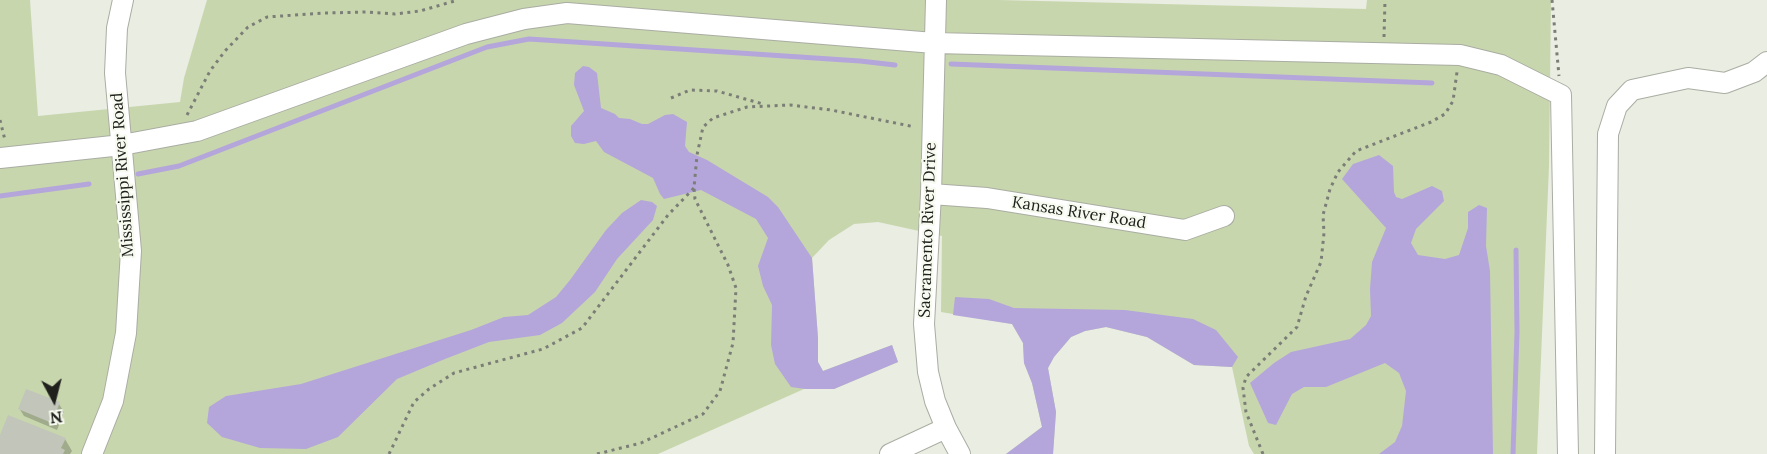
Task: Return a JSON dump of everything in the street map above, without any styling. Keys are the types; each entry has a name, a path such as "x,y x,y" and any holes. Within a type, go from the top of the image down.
{"street":[{"name":"Mississippi River Road","path":"92,454 113,401 126,333 131,251 116,74 117,28 123,0"},
{"name":"Sacramento River Drive","path":"936,0 931,194 924,324 928,372 936,401 946,428 960,454"},
{"path":"0,158 122,145 197,131 466,34 524,19 567,13 934,43 1460,55 1502,65 1561,95 1568,454"},
{"path":"1605,454 1608,134 1617,106 1632,90 1688,78 1725,83 1754,72 1767,62"},
{"name":"Kansas River Road","path":"931,194 987,198 1185,230 1224,216"},
{"path":"890,454 946,428"}],"path":[{"path":"176,134 210,71 225,51 248,27 267,17 335,12 395,14 420,11 458,0"},
{"path":"1382,54 1385,34 1385,0"},
{"path":"1552,0 1561,95"},
{"path":"1263,454 1246,412 1243,388 1246,377 1297,327 1306,296 1321,262 1323,215 1330,189 1338,172 1356,151 1431,122 1445,114 1453,101 1460,55"},
{"path":"671,98 690,90 717,91 768,106"},
{"path":"597,454 641,443 703,414 720,391 733,343 736,288 728,265 695,199 697,155 703,127 713,118 747,107 790,105 831,110 932,131"},
{"path":"389,454 414,402 446,378 454,373 543,349 582,328 668,215 694,188"}],"green space":[{"path":"0,0 30,0 38,116 180,102 184,78 207,0 999,0 1366,9 1367,0 1551,0 1549,166 1537,454 1254,454 1249,446 1232,367 1194,365 1147,337 1106,327 1085,331 1071,337 1048,368 1056,412 1053,454 1006,454 1042,427 1032,383 1024,363 1023,343 1012,324 941,312 942,236 878,222 854,224 829,240 812,258 818,362 823,371 892,345 898,362 834,389 804,389 658,454 0,454"}],"shaded area":[{"path":"583,66 597,73 601,108 619,118 630,119 642,124 648,124 665,115 673,114 687,122 685,146 689,152 707,160 768,197 778,207 812,258 818,362 823,371 892,345 898,362 834,389 791,387 775,364 771,345 772,305 763,286 758,266 768,238 756,219 701,190 664,199 653,178 604,152 596,141 584,144 575,143 571,136 571,126 584,111 574,85 575,73"},
{"path":"1379,155 1393,166 1396,197 1402,199 1432,186 1442,191 1444,201 1416,229 1411,243 1418,255 1445,259 1459,255 1468,228 1468,212 1479,205 1487,208 1486,246 1490,271 1493,454 1379,454 1395,442 1402,426 1406,391 1399,373 1385,363 1326,387 1304,387 1292,394 1276,425 1268,423 1250,383 1291,352 1350,339 1366,325 1371,316 1372,262 1386,228 1342,179 1353,164"},
{"path":"641,200 652,202 657,206 653,220 617,259 595,292 562,323 540,335 489,342 397,379 338,437 306,449 260,448 222,437 207,423 209,407 226,396 301,384 471,330 504,317 528,315 556,297 606,230 622,213"},
{"path":"955,297 989,299 1014,308 1125,310 1193,319 1216,330 1238,357 1232,367 1194,365 1147,337 1106,327 1085,331 1071,337 1048,368 1056,412 1053,454 1006,454 1042,427 1032,383 1024,363 1023,343 1012,324 953,315"}],"building":[{"path":"26,389 60,402 52,423 18,409"},
{"path":"8,415 66,438 61,448 65,450 63,454 0,454 0,435"}],"waterway":[{"path":"138,174 179,166 487,47 529,39 895,65"},
{"path":"951,64 1432,83"},
{"path":"0,196 89,184"},
{"path":"1513,454 1517,332 1516,250"}]}
